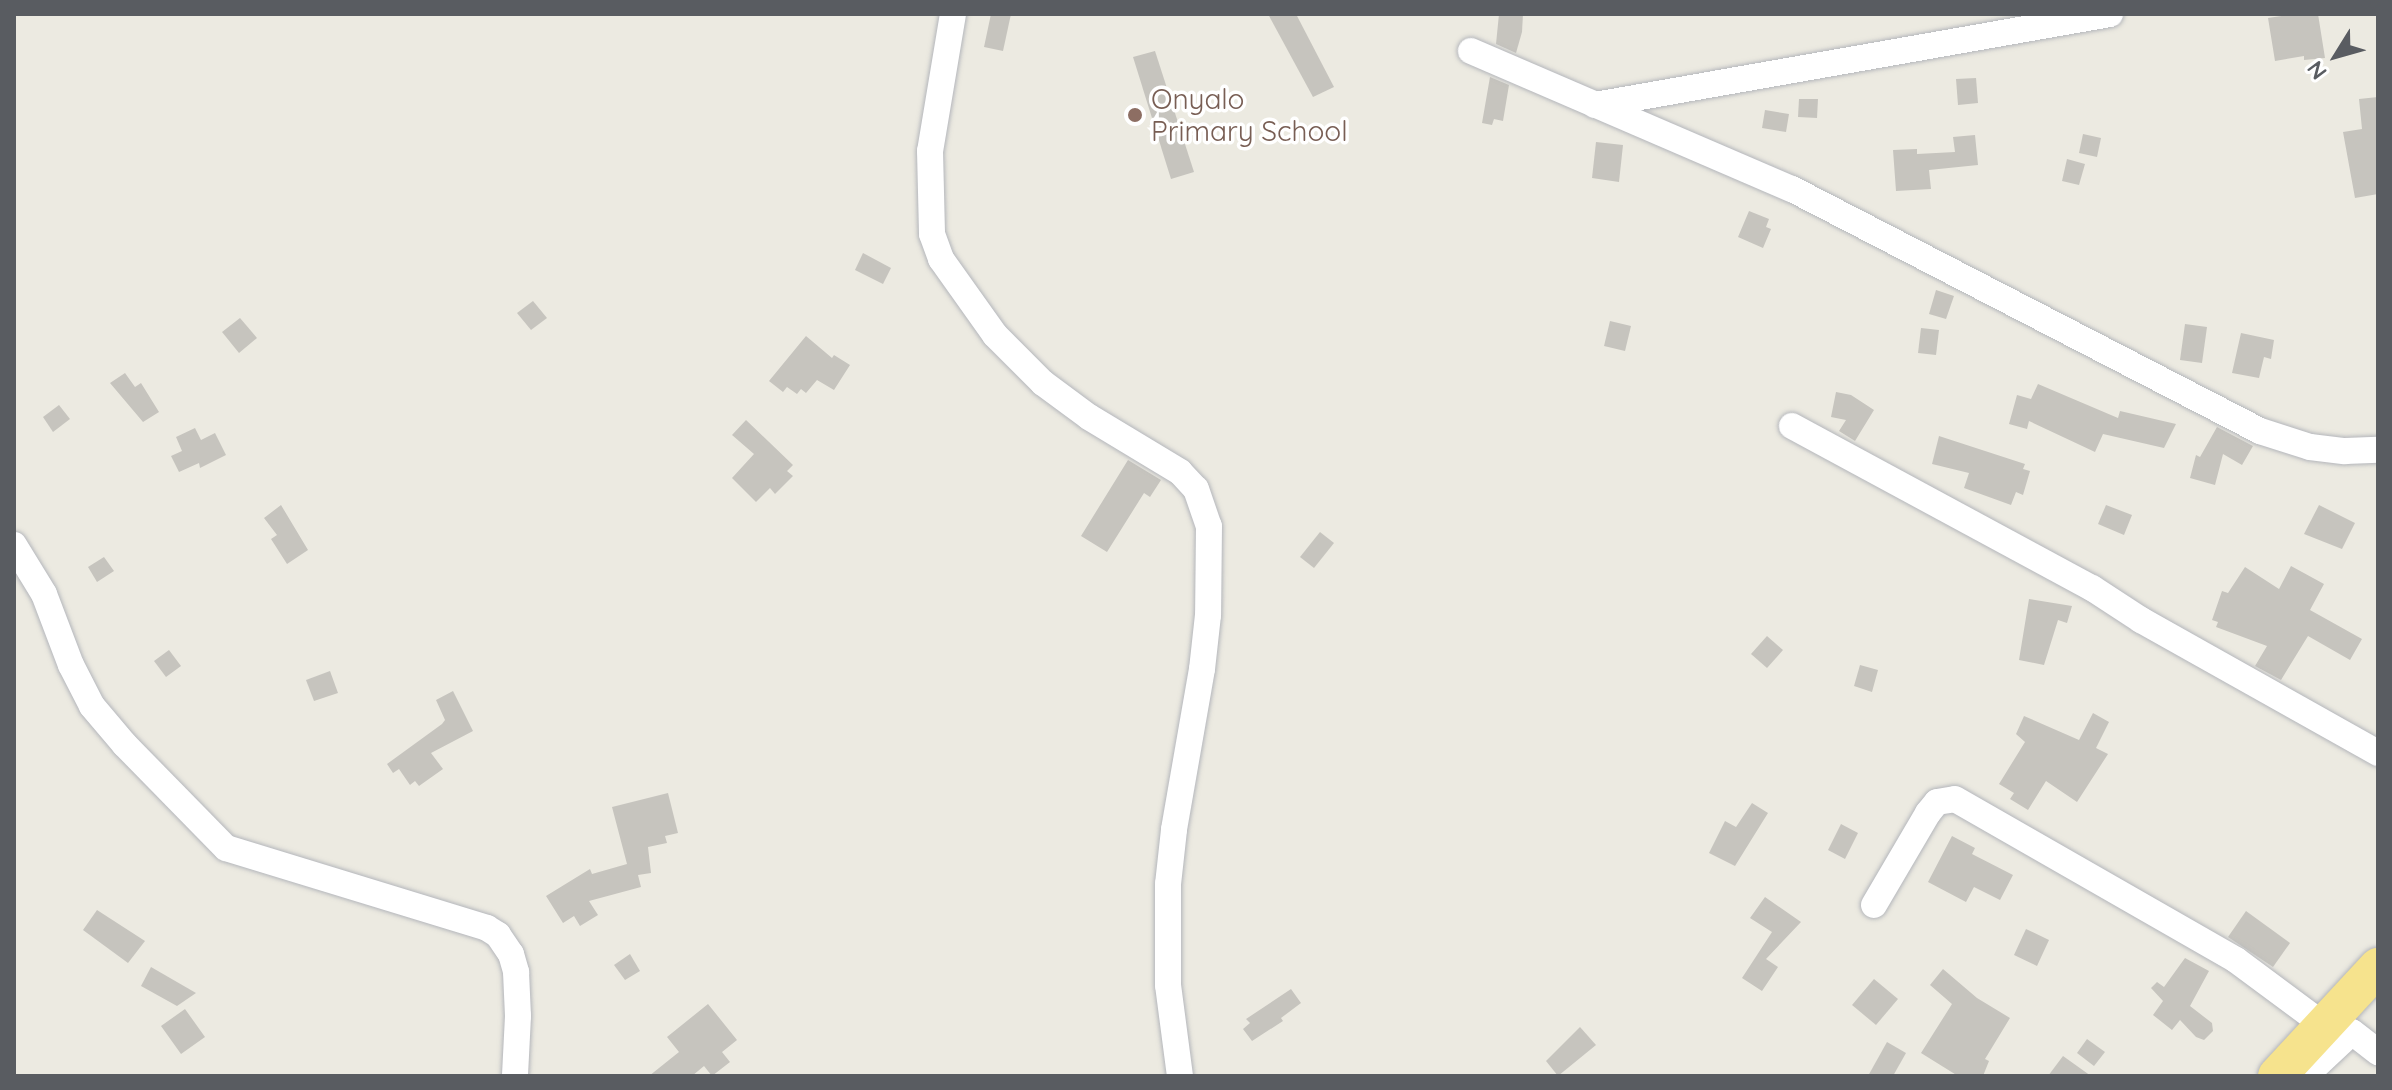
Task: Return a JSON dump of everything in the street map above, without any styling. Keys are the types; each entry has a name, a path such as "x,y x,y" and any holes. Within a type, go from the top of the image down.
{"highway":[{"path":"2277,1076 2378,967"}],"street":[{"path":"953,14 930,151 932,234 941,259 995,335 1043,383 1101,425 1180,472 1196,489 1209,526 1209,589 1202,669 1174,830 1167,896 1168,985 1180,1076"},
{"path":"1595,105 2110,14"},
{"path":"1471,51 1792,189 2260,431 2310,447 2378,450"},
{"path":"1792,426 2092,588 2141,620 2378,753"},
{"path":"14,545 44,594 71,665 92,706 125,745 226,848 487,928 505,943 516,972 518,1016 515,1076"},
{"path":"1874,905 1928,813 1937,802 1955,799 2236,960 2325,1026"},
{"path":"2305,1076 2352,1032 2378,1052"}],"building":[{"path":"991,14 1011,14 1003,51 984,47"},
{"path":"1268,14 1296,14 1334,87 1313,97"},
{"path":"1499,14 1523,14 1516,53 1496,44"},
{"path":"2318,14 2325,58 2304,60 2304,56 2275,61 2268,18"},
{"path":"1155,51 1194,172 1171,179 1133,57"},
{"path":"1490,77 1509,85 1503,121 1494,119 1492,125 1482,123"},
{"path":"1976,78 1978,103 1958,105 1956,79"},
{"path":"2378,97 2378,194 2355,198 2343,132 2362,129 2359,99"},
{"path":"1799,99 1818,99 1817,118 1798,117"},
{"path":"1765,110 1789,114 1786,132 1762,128"},
{"path":"2083,134 2101,138 2097,157 2079,153"},
{"path":"1975,135 1978,165 1929,170 1931,189 1896,191 1893,150 1917,149 1917,154 1955,152 1953,137"},
{"path":"1596,142 1623,145 1619,182 1592,178"},
{"path":"2067,159 2085,164 2079,185 2062,181"},
{"path":"1749,211 1769,219 1766,227 1771,229 1763,248 1738,237"},
{"path":"863,253 891,268 883,284 855,270"},
{"path":"1936,290 1954,296 1946,319 1929,314"},
{"path":"533,301 547,318 531,330 517,313"},
{"path":"240,318 257,338 239,353 222,332"},
{"path":"1610,321 1631,326 1625,351 1604,346"},
{"path":"2185,324 2207,327 2202,363 2180,360"},
{"path":"1921,328 1939,330 1936,355 1918,353"},
{"path":"2241,333 2274,340 2271,359 2264,357 2259,378 2232,373"},
{"path":"806,336 832,358 834,355 850,365 834,390 817,380 806,393 801,389 797,394 787,387 783,392 769,381"},
{"path":"125,373 135,387 141,383 159,412 143,422 110,383"},
{"path":"2038,384 2118,418 2120,411 2176,424 2164,448 2103,434 2095,452 2029,421 2027,429 2009,424 2017,395 2031,399"},
{"path":"1836,392 1851,395 1874,410 1855,441 1839,431 1846,420 1831,417"},
{"path":"59,405 70,419 53,432 43,417"},
{"path":"746,420 793,465 787,471 793,476 775,494 770,488 756,502 732,478 754,454 732,435"},
{"path":"2217,427 2253,446 2242,465 2223,454 2215,485 2190,478 2196,455 2200,457"},
{"path":"195,428 201,440 215,433 226,455 200,468 199,463 179,472 171,456 182,451 176,437"},
{"path":"1939,436 2025,464 2023,469 2030,471 2023,495 2016,492 2011,505 1964,488 1969,473 1932,464"},
{"path":"1128,460 1161,480 1150,497 1144,493 1107,552 1081,536"},
{"path":"281,505 308,550 287,564 271,539 277,535 264,518"},
{"path":"2106,505 2132,515 2124,535 2098,524"},
{"path":"2319,505 2355,523 2342,549 2304,534"},
{"path":"1320,532 1334,543 1314,568 1300,557"},
{"path":"104,557 114,571 97,582 88,567"},
{"path":"2291,566 2324,584 2310,610 2362,639 2350,660 2308,636 2281,680 2255,666 2267,646 2216,627 2218,622 2212,620 2222,591 2228,593 2245,567 2279,589"},
{"path":"2029,599 2072,606 2067,623 2058,620 2044,665 2019,660"},
{"path":"1767,636 1783,650 1767,668 1751,654"},
{"path":"169,650 181,666 166,677 154,661"},
{"path":"1860,665 1878,670 1872,692 1854,686"},
{"path":"330,671 338,693 314,701 306,680"},
{"path":"453,691 473,731 431,753 443,769 419,786 415,781 410,785 399,769 393,773 387,764 442,724 445,720 436,700"},
{"path":"2093,713 2109,722 2096,748 2108,754 2077,802 2046,781 2028,810 2010,799 2014,793 1999,784 2025,742 2016,734 2024,716 2079,740"},
{"path":"668,793 678,833 665,836 667,843 648,847 651,873 638,875 641,887 589,901 598,915 580,926 574,916 563,923 546,896 590,869 592,874 627,864 612,807"},
{"path":"1752,803 1768,813 1735,866 1709,853 1725,821 1736,827"},
{"path":"1841,824 1858,833 1845,859 1828,850"},
{"path":"1952,836 1975,848 1972,854 2013,875 2000,900 1974,887 1966,902 1928,882"},
{"path":"1765,897 1801,922 1766,959 1778,967 1762,991 1742,978 1772,932 1750,918"},
{"path":"97,910 145,941 128,963 83,930"},
{"path":"2246,911 2290,943 2273,967 2228,937"},
{"path":"2026,929 2049,940 2037,966 2014,955"},
{"path":"630,954 640,971 625,980 614,965"},
{"path":"2185,958 2209,971 2190,1006 2212,1023 2213,1031 2204,1040 2196,1037 2180,1020 2172,1030 2153,1015 2163,1001 2151,988 2157,982 2164,987"},
{"path":"151,967 196,993 177,1006 141,986"},
{"path":"1943,969 1977,998 2010,1018 1985,1059 1989,1061 1983,1076 1958,1076 1921,1053 1952,1004 1930,985"},
{"path":"1874,979 1898,999 1876,1025 1852,1005"},
{"path":"1291,989 1301,1003 1281,1018 1283,1021 1252,1041 1243,1029 1250,1023 1246,1019"},
{"path":"708,1004 737,1040 722,1052 730,1062 712,1076 704,1066 692,1076 649,1076 679,1052 667,1037"},
{"path":"185,1009 205,1037 181,1054 161,1026"},
{"path":"1580,1027 1596,1045 1558,1076 1546,1061"},
{"path":"2087,1039 2105,1052 2094,1066 2077,1053"},
{"path":"1887,1042 1906,1053 1893,1076 1868,1076"},
{"path":"2063,1056 2091,1076 2048,1076"}],"place":[{"name":"Onyalo Primary School","path":"1135,115"}]}
